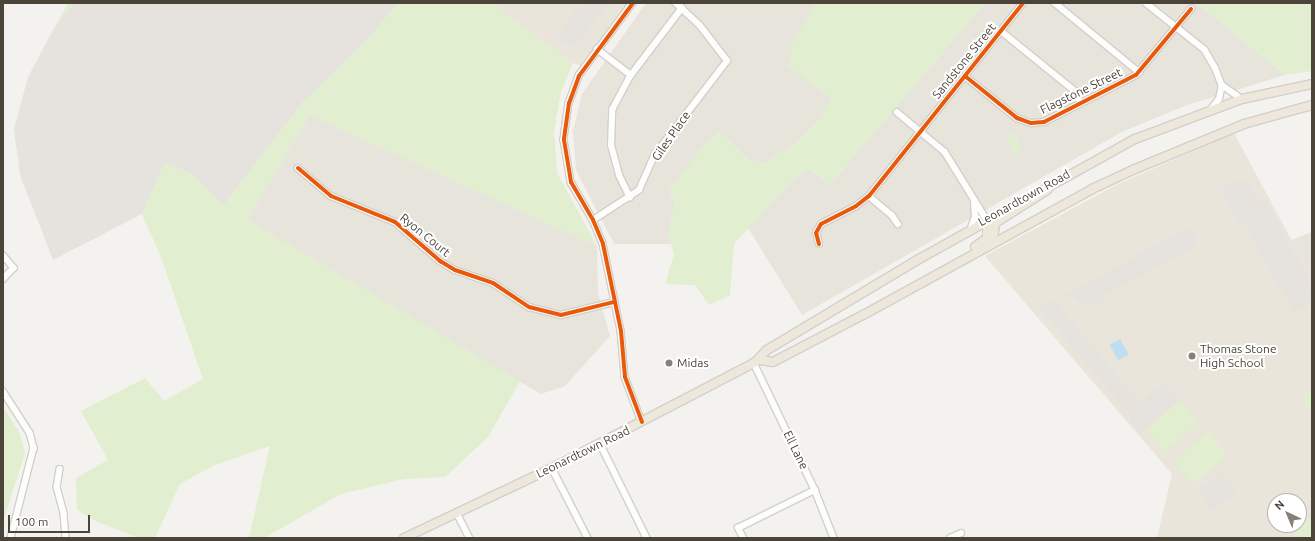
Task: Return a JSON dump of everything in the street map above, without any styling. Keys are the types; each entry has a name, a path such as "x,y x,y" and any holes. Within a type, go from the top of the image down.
{"highway":[{"name":"Leonardtown Road","path":"404,538 552,468 757,361 772,346 971,228 1135,139 1212,108 1242,98 1312,84"},
{"name":"Leonardtown Road","path":"757,361 773,362 993,242 1135,169 1244,124 1312,105"},
{"path":"993,242 995,223 1044,194 1052,183"},
{"path":"953,265 965,253 987,238 987,220"}],"street":[{"path":"633,3 597,49 575,86 568,108 564,130 565,158 571,182 593,220 603,244 621,331 625,377 642,422"},
{"path":"630,198 619,175 611,146 610,128 612,110 631,75 682,8 675,3"},
{"name":"Sandstone Street","path":"819,244 816,233 821,224 856,206 869,196 1023,3"},
{"path":"1055,3 1139,72"},
{"path":"1146,3 1204,50 1215,66 1222,85 1219,99 1212,108"},
{"name":"Giles Place","path":"593,220 630,198 639,190 654,156 727,60 682,8"},
{"name":"Flagstone Street","path":"964,76 1024,122 1044,122 1139,72 1191,9"},
{"path":"1001,31 1075,91 1081,103"},
{"path":"597,49 631,75"},
{"path":"1222,85 1242,98"},
{"path":"897,112 945,152 974,202 980,206 987,220"},
{"name":"Ryon Court","path":"298,168 331,196 395,222 440,261 455,270 493,283 529,307 561,315 614,302"},
{"path":"869,196 892,216 898,224"},
{"path":"971,228 975,217 974,202"},
{"path":"3,255 14,268 3,280"},
{"name":"Ell Lane","path":"757,361 815,490 834,538"},
{"path":"3,392 30,433 34,448 11,538"},
{"path":"600,443 647,538"},
{"path":"552,468 588,538"},
{"path":"60,469 57,487 64,514 66,538"},
{"path":"743,538 738,528 815,490"},
{"path":"457,513 470,538"},
{"path":"950,538 961,533"}],"shaded area":[{"path":"74,3 398,3 365,42 302,103 224,205 192,174 165,163 142,214 53,260 20,175 14,129 28,77 53,30"},
{"path":"490,3 628,3 581,66 573,63"},
{"path":"580,3 609,3 578,43 574,46 566,46 560,41 559,34"},
{"path":"646,3 816,3 793,43 832,98 820,119 794,145 765,163 750,161 719,132 669,191 675,205 668,235 671,244 614,244 576,170 573,131 582,94"},
{"path":"985,3 1197,3 1285,75 1187,105 1122,132 802,315 748,228 793,179 810,169 830,184"},
{"path":"310,115 597,246 598,293 610,336 565,386 541,394 247,220"},
{"name":"Thomas Stone High School","path":"1234,133 1312,278 1312,538 1157,538 1172,474 985,256 1114,186"},
{"path":"1239,179 1250,184 1261,203 1268,203 1312,285 1312,303 1294,313 1246,229 1249,227 1246,223 1240,224 1219,190"},
{"path":"1186,229 1193,232 1197,247 1102,297 1103,302 1078,304 1077,299 1062,296"},
{"path":"1312,232 1312,278 1291,240"},
{"path":"1055,300 1140,402 1162,383 1180,400 1141,434 1128,419 1131,416 1038,307"},
{"path":"1220,472 1237,492 1214,511 1197,491"}],"green space":[{"path":"68,3 74,3 53,30"},
{"path":"398,3 490,3 573,63 561,92 554,131 557,173 597,246 310,115 247,220 520,381 488,437 445,477 404,479 341,494 264,538 249,538 270,446 215,465 180,484 155,538 138,538 98,522 77,510 76,478 108,460 81,411 145,378 164,401 203,379 161,257 142,214 165,163 192,174 224,205 302,103 365,42"},
{"path":"816,3 985,3 830,184 810,169 793,179 734,244 730,295 709,305 695,285 665,284 674,254 668,235 675,205 669,191 703,146 719,132 750,161 765,163 794,145 820,119 832,98 788,67 793,43"},
{"path":"1197,3 1312,3 1312,71 1285,75"},
{"path":"1016,133 1021,150 1012,153 1007,135"},
{"path":"1312,391 1312,415 1302,397"},
{"path":"1180,400 1199,423 1165,452 1146,429"},
{"path":"3,407 20,433 25,453 3,522"},
{"path":"1208,432 1228,455 1194,484 1174,462"},
{"path":"1312,520 1312,538 1294,538 1294,533 1307,533 1307,523"}],"water":[{"path":"1120,339 1129,355 1118,361 1110,345"}],"cycle path":[{"path":"633,3 579,76 569,103 564,140 571,182 593,220 603,244 621,331 625,377 642,422"},
{"path":"819,244 816,233 821,224 856,206 869,196 1023,3"},
{"path":"965,76 1017,118 1031,123 1044,122 1136,75 1191,9"},
{"path":"298,168 331,196 395,222 440,261 455,270 493,283 529,307 561,315 614,302"}],"place":[{"name":"Thomas Stone High School","path":"1192,356"},
{"name":"Midas","path":"669,363"}]}
